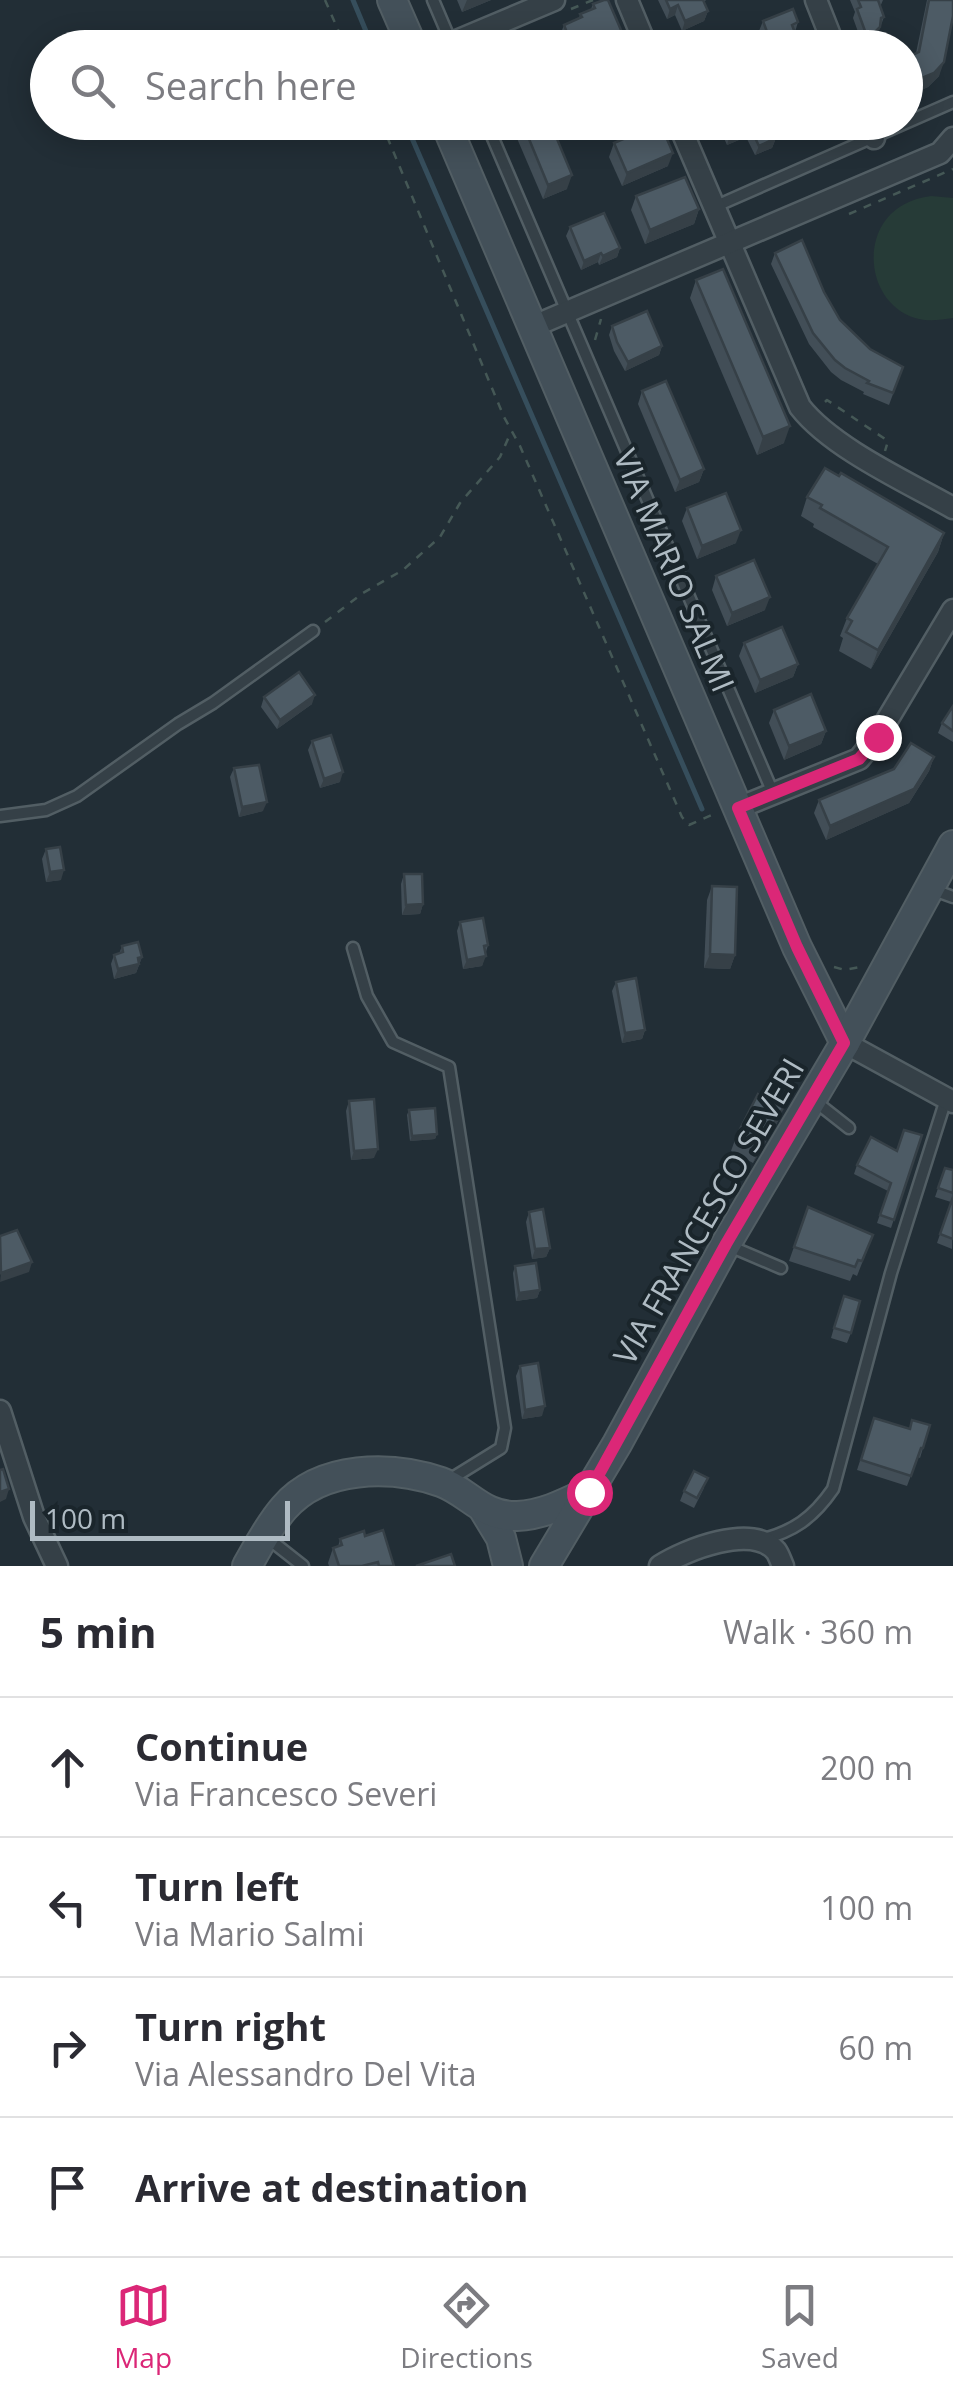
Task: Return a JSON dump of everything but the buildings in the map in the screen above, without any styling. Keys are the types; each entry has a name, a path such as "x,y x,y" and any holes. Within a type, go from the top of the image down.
{"street":[{"path":"392,0 405,30"},
{"path":"485,30 554,0"},
{"path":"627,0 640,30"},
{"path":"816,0 828,30"},
{"path":"534,326 940,153 953,138"},
{"name":"VIA MARIO SALMI","path":"453,140 534,326 726,811 844,1043"},
{"path":"686,140 800,407 838,442 953,508"},
{"path":"726,811 859,759 878,737 953,610"},
{"name":"VIA FRANCESCO SEVERI","path":"550,1558 811,1098 941,892 953,845"},
{"path":"844,1043 950,1100"},
{"path":"0,1411 34,1517 57,1566"},
{"path":"247,1566 285,1506 311,1486 351,1473 390,1471 444,1483 508,1527 516,1550 550,1558"},
{"path":"508,1527 589,1492"},
{"path":"508,1527 508,1566"},
{"path":"660,1566 699,1547 736,1539 759,1540 774,1549 783,1566"}],"lane":[{"path":"433,0 443,30"},
{"path":"923,112 953,102"},
{"name":"VIA MARIO SALMI","path":"494,140 773,793"},
{"path":"714,208 850,140"},
{"path":"0,816 46,810 77,796 313,631"},
{"path":"353,948 367,996 393,1042 449,1067 505,1428 501,1448 444,1483"},
{"path":"811,1098 849,1128"},
{"path":"759,1540 801,1524 833,1489 892,1274 950,1100"},
{"path":"726,1244 781,1268"},
{"path":"264,1536 303,1566"}],"path":[{"path":"325,0 338,30"},
{"path":"388,140 504,417 682,817 689,825 726,811"},
{"path":"842,217 953,169"},
{"path":"595,345 597,326 604,314"},
{"path":"817,408 827,400 888,441 884,452"},
{"path":"328,620 363,592 404,570 440,537 460,503 500,458 512,430"},
{"path":"830,965 845,970 868,965"}],"green space":[{"path":"931,196 953,198 953,318 929,320 898,309 885,296 874,262 875,243 893,212 911,201"}],"waterway":[{"path":"353,0 366,30"},
{"path":"413,140 702,809"}],"route":[{"path":"589,1492 726,1244 844,1043 797,947 738,808 859,759 878,737"}]}
